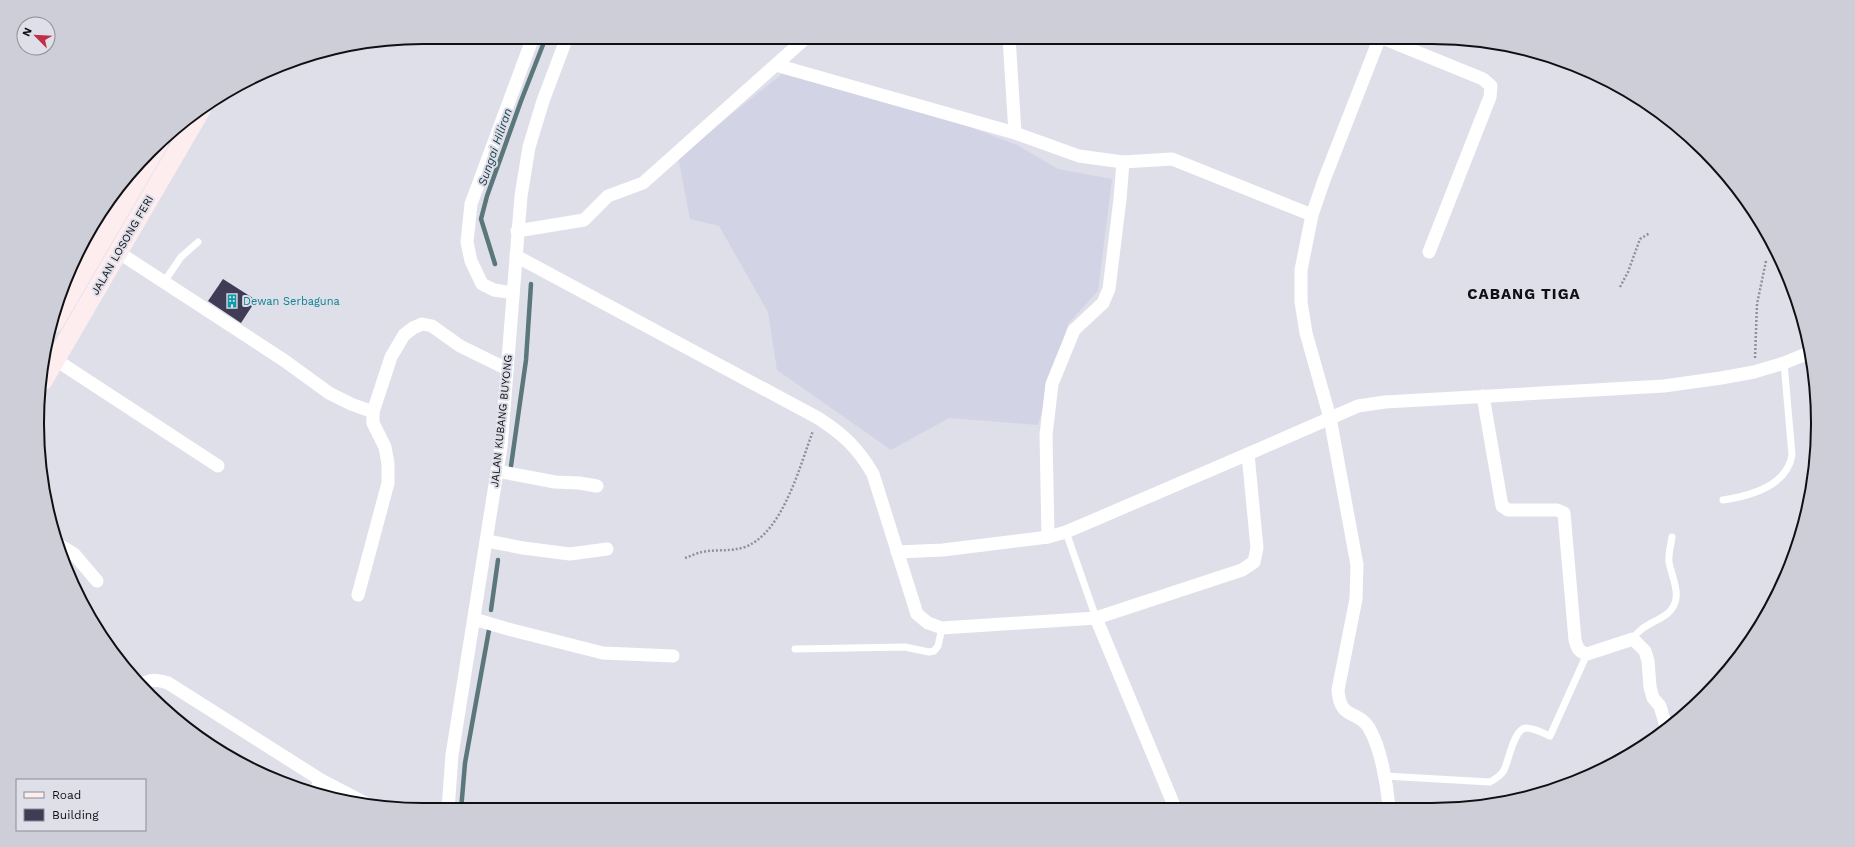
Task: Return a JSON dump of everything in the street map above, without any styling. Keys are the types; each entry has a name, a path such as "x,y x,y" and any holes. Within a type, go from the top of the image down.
{"main road":[{"name":"JALAN LOSONG FERI","path":"47,375 195,120"},
{"name":"JALAN LOSONG FERI","path":"64,301 96,234 137,174"}],"street":[{"path":"513,293 494,290 482,284 471,261 467,242 471,204 530,44"},
{"name":"JALAN KUBANG BUYONG","path":"449,803 452,755 501,447 506,369 521,196 529,147 542,101 564,44"},
{"path":"518,231 584,220 608,196 643,183 798,44"},
{"path":"1010,44 1016,133"},
{"path":"1377,44 1324,180 1312,215 1301,270 1301,302 1306,333 1330,418 1357,565 1358,582 1354,616 1338,690 1339,701 1344,710 1362,719 1373,735 1385,776 1388,803"},
{"path":"1398,44 1483,78 1491,86 1490,97 1429,252"},
{"path":"776,65 1016,133 1072,154 1123,162 1172,159 1312,215"},
{"path":"1048,537 1046,434 1052,384 1074,330 1103,302 1109,289 1123,162"},
{"path":"118,252 258,345 285,361 329,393 351,404 374,412"},
{"path":"516,256 818,418 838,431 853,444 864,459 872,474 917,614 928,623 942,628 1096,618 1242,570 1254,562 1257,548 1248,454"},
{"path":"358,595 388,483 388,464 385,447 374,423 374,412 391,357 404,335 413,328 422,324 432,326 460,346 506,369"},
{"path":"897,552 943,550 1048,537 1066,532 1358,406 1385,402 1664,386 1754,372 1784,363 1805,354"},
{"path":"56,360 218,466"},
{"path":"1483,396 1502,506 1508,510 1557,510 1564,513 1577,649 1587,654 1633,639 1645,651 1648,661 1650,687 1653,698 1660,706 1665,723"},
{"path":"497,471 555,482 579,483 597,486"},
{"path":"486,541 523,548 570,554 607,549"},
{"path":"65,549 74,554 97,581"},
{"path":"474,618 508,629 603,652 674,656"},
{"path":"1096,618 1173,803"},
{"path":"146,682 154,679 168,683 321,780 353,797"},
{"path":"317,788 321,780"}],"lane":[{"path":"164,282 181,257 198,242"},
{"path":"1723,500 1742,496 1773,484 1785,474 1791,463 1792,455 1784,363"},
{"path":"1066,532 1096,618"},
{"path":"1633,639 1641,629 1667,614 1674,603 1677,588 1669,561 1672,537"},
{"path":"795,649 905,647 929,652 934,651 938,646 942,628"},
{"path":"1385,776 1490,782 1497,778 1503,771 1518,732 1524,728 1550,736 1587,654"}],"path":[{"path":"1620,287 1628,272 1640,239 1650,233"},
{"path":"1754,372 1757,304 1766,261"},
{"path":"685,558 702,552 730,551 747,546 773,525 784,507 818,418"}],"shaded area":[{"path":"782,74 944,117 1017,145 1058,169 1112,179 1098,291 1068,324 1038,425 949,418 891,450 777,370 768,312 719,226 690,219 678,157"}],"building":[{"name":"Dewan Serbaguna","path":"223,279 256,300 241,323 208,301"}],"waterway":[{"name":"Sungai Hiliran","path":"495,264 481,219 487,196 543,44"},
{"path":"511,466 526,360 531,284"},
{"path":"491,610 498,560"},
{"path":"462,803 465,763 489,630"}],"place":[{"name":"Dewan Serbaguna","path":"232,301"}],"district":[{"name":"CABANG TIGA","path":"1524,294"}]}
